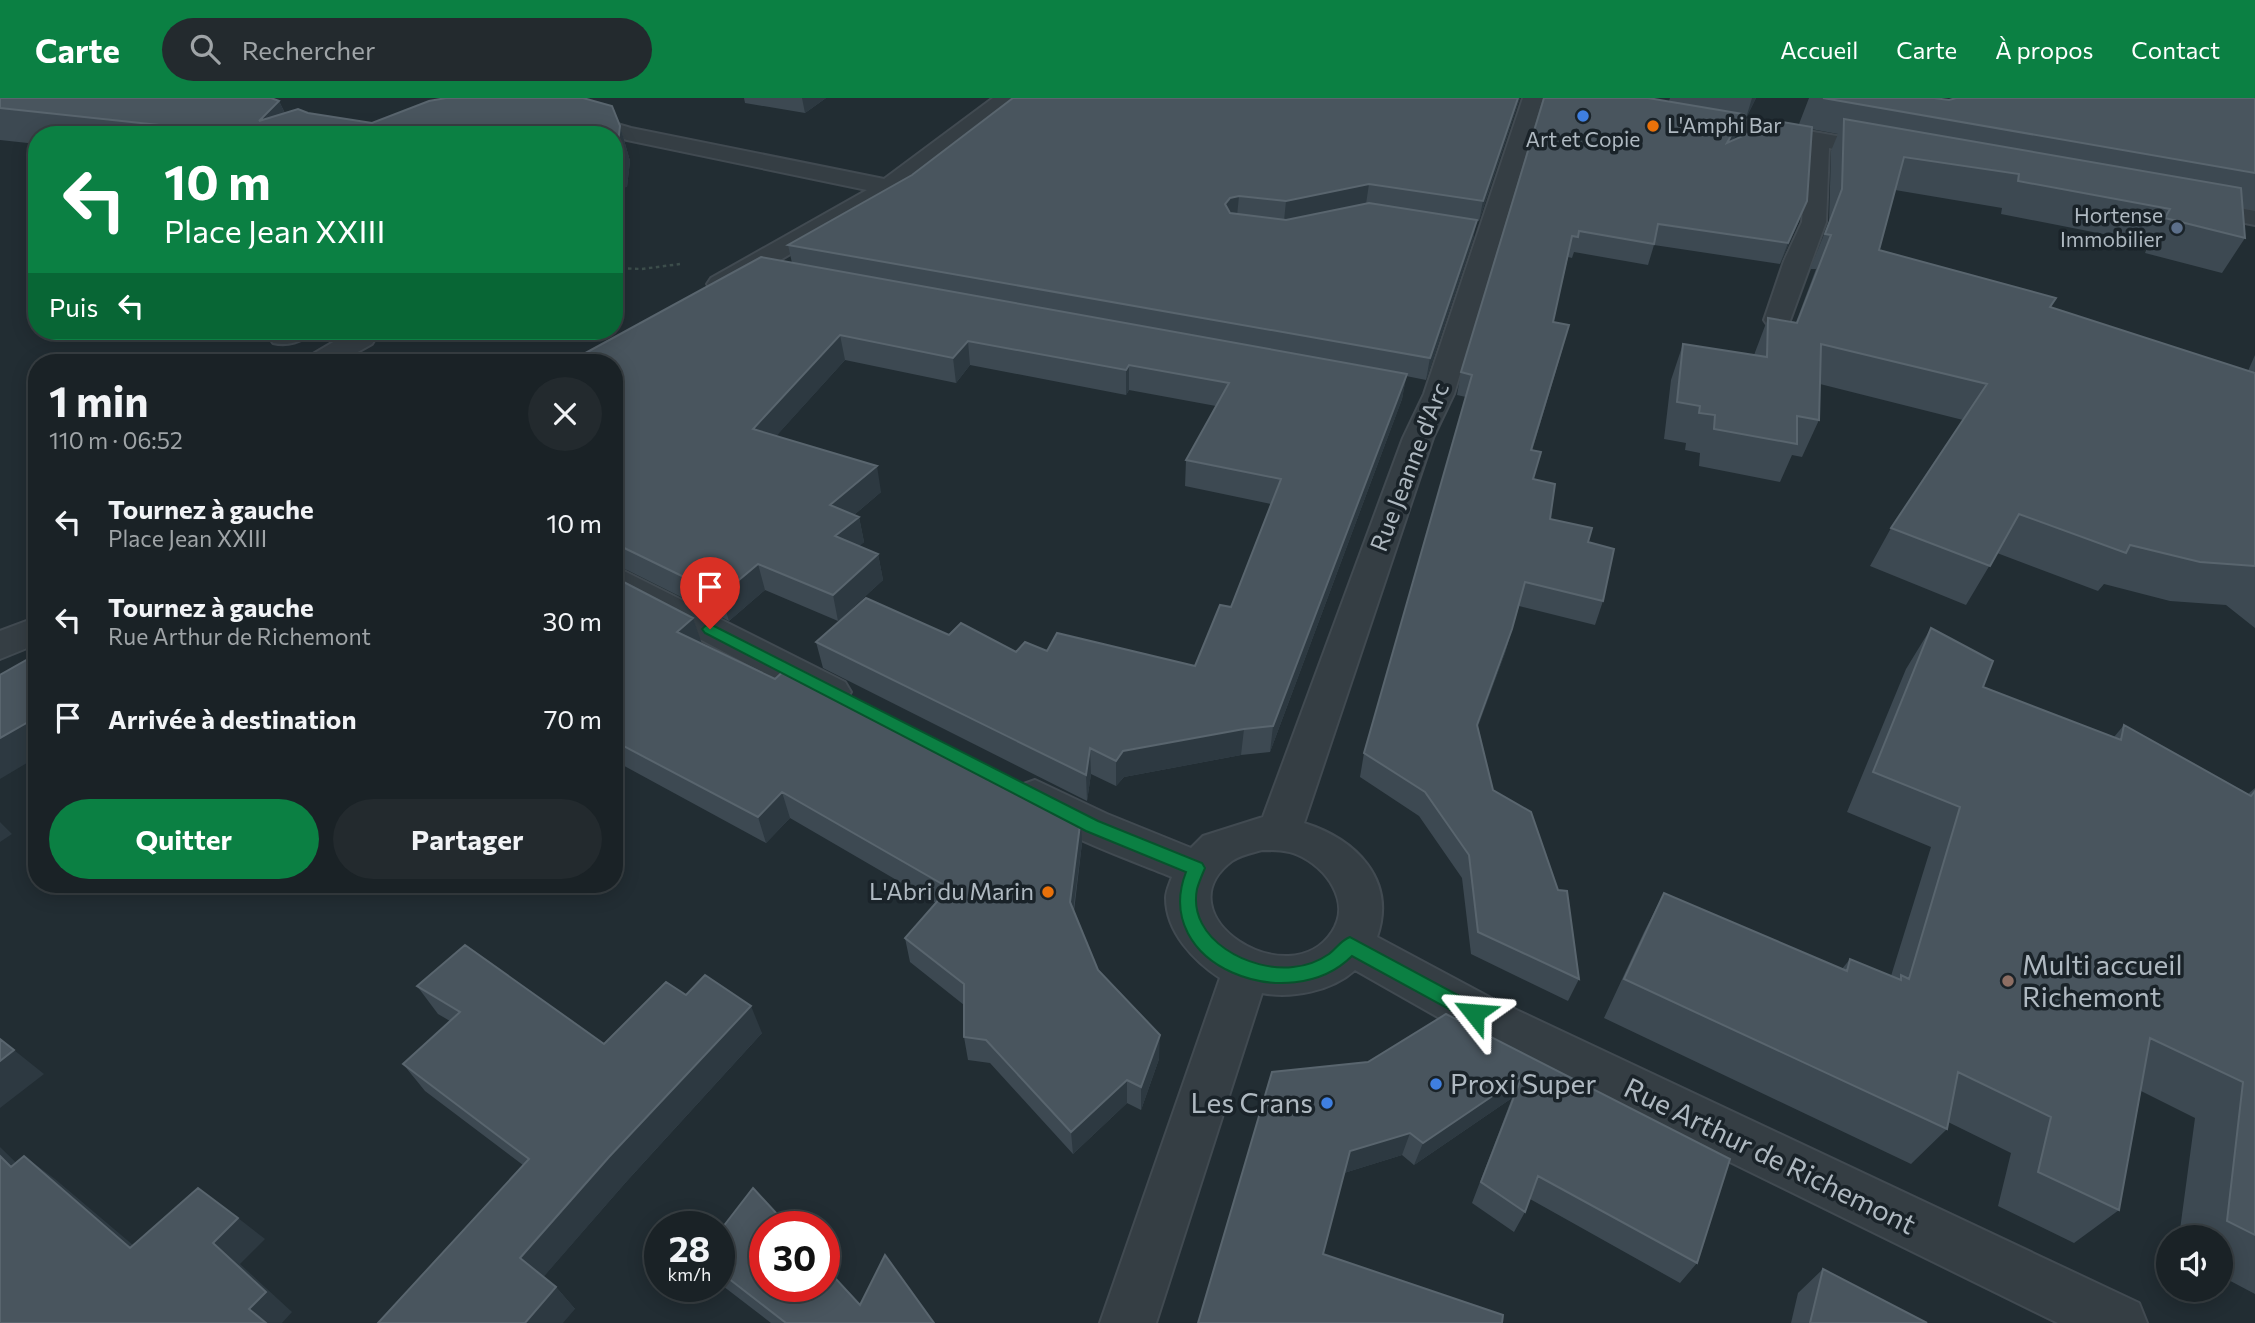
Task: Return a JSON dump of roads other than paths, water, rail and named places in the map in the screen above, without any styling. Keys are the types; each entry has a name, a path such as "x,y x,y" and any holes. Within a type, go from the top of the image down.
{"street":[{"path":"699,295 888,187 1006,98"},
{"name":"Rue Jeanne d'Arc","path":"1280,833 1288,802 1418,438 1425,391 1477,231 1533,98"},
{"path":"551,112 599,126"},
{"path":"1673,113 1912,156"},
{"path":"623,133 888,187"},
{"path":"1778,320 1797,261 1814,222 1818,139"},
{"path":"2168,202 2252,219"},
{"path":"749,268 791,276"},
{"path":"334,354 358,340"},
{"path":"623,585 859,706"},
{"path":"0,646 28,633"},
{"path":"1006,782 1092,826 1196,868"},
{"path":"1260,833 1280,833 1321,847 1338,859 1351,875 1359,892 1362,911 1359,929 1350,945 1335,960 1316,970 1270,976 1220,957 1200,937 1189,914 1188,890 1196,868 1222,844 1260,833"},
{"name":"Rue Arthur de Richemont","path":"1350,945 1474,1013 2119,1323"},
{"path":"1128,1323 1246,969"}],"place":[{"name":"Art et Copie","path":"1583,116"},
{"name":"L'Amphi Bar","path":"1653,126"},
{"name":"Hortense Immobilier","path":"2177,228"},
{"name":"L'Abri du Marin","path":"1048,892"},
{"name":"Multi accueil Richemont","path":"2008,981"},
{"name":"Proxi Super","path":"1436,1084"},
{"name":"Les Crans","path":"1327,1103"}]}
